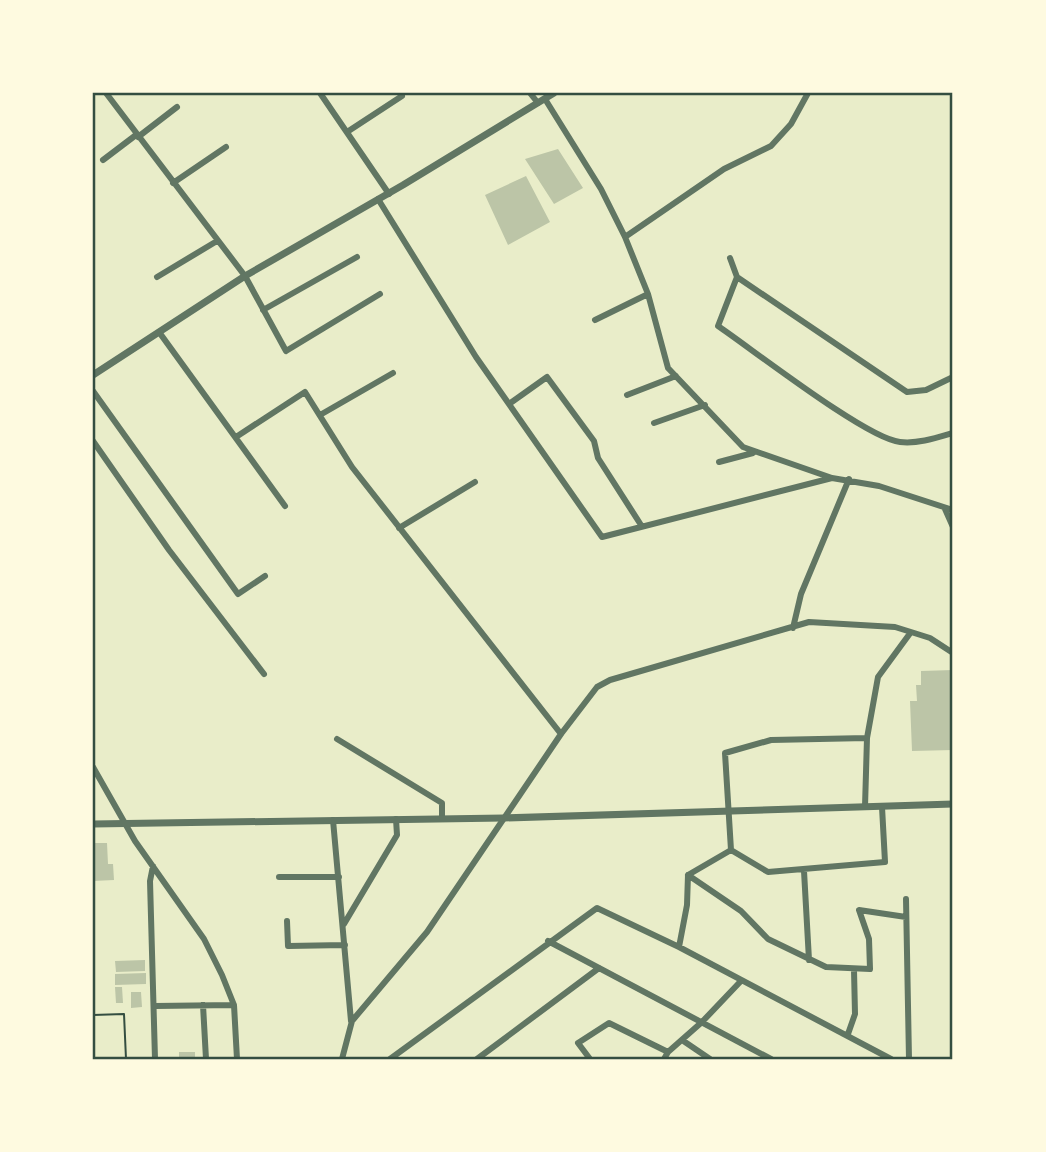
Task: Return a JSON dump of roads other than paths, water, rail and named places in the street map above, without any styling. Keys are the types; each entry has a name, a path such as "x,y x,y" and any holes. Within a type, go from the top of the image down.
{"street":[{"path":"106,93 245,276 286,351 380,294"},
{"path":"320,93 389,194"},
{"path":"347,132 402,96 400,93"},
{"path":"530,93 542,101 601,189 625,237 648,294 668,368 743,447 753,453 832,478 849,479 949,510 953,527"},
{"path":"93,375 245,276 379,200 554,93"},
{"path":"625,237 724,169 771,146 791,124 808,93"},
{"path":"103,160 177,107"},
{"path":"173,183 226,147"},
{"path":"379,200 449,316 602,537 832,478"},
{"path":"157,277 218,241"},
{"path":"263,310 357,257"},
{"path":"730,258 737,277 907,392 926,390 953,377"},
{"path":"737,277 719,326 868,430 898,442 925,441 953,433"},
{"path":"595,320 648,294"},
{"path":"159,332 285,506"},
{"path":"320,415 393,373"},
{"path":"627,395 676,376"},
{"path":"509,404 547,377 594,441 598,458 641,525"},
{"path":"93,391 238,594 265,576"},
{"path":"236,437 305,391 352,467 561,734"},
{"path":"654,423 705,405"},
{"path":"93,441 169,550 264,674"},
{"path":"719,462 753,453"},
{"path":"793,628 802,594 849,479"},
{"path":"399,528 475,482"},
{"path":"352,1021 426,932 561,734 597,687 610,680 809,622 836,621 895,627 930,638 953,653"},
{"path":"865,807 867,738 878,677 911,632"},
{"path":"732,850 725,753 771,740 867,738"},
{"path":"337,739 442,803 442,819"},
{"path":"93,767 153,866 204,939 234,1005 237,1059"},
{"path":"93,824 504,818 953,804"},
{"path":"732,850 768,872 885,863 881,807"},
{"path":"343,925 397,835 396,819"},
{"path":"333,820 352,1021 342,1059"},
{"path":"688,875 732,850"},
{"path":"153,866 150,881 155,1059"},
{"path":"804,871 809,960"},
{"path":"679,947 687,905 688,875"},
{"path":"688,875 741,911 768,939 826,967 854,970 870,968 869,939 859,910 906,917"},
{"path":"279,877 339,877"},
{"path":"906,899 909,1059"},
{"path":"390,1059 597,908 679,947 740,982 848,1034 891,1059"},
{"path":"287,921 288,946 345,945"},
{"path":"548,942 771,1059"},
{"path":"477,1059 599,968"},
{"path":"848,1034 855,1014 854,970"},
{"path":"590,1059 578,1043 609,1023 666,1056 740,982"},
{"path":"202,1005 206,1059"},
{"path":"155,1006 234,1005"},
{"path":"682,1041 710,1059"}]}
